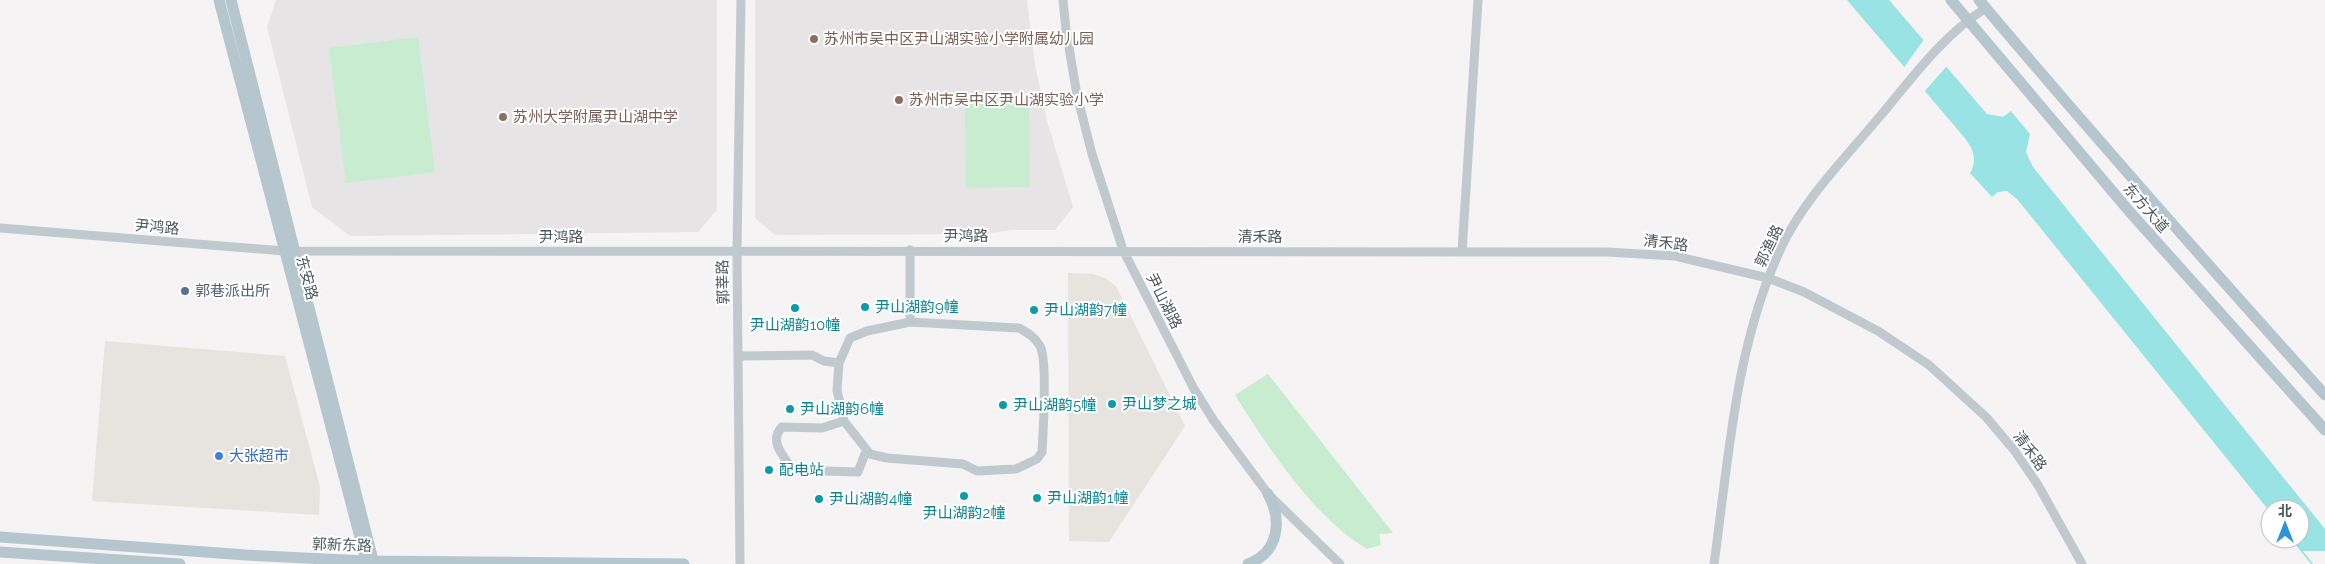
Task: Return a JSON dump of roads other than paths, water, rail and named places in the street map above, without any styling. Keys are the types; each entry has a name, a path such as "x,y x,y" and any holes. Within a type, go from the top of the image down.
{"main road":[{"name":"东安路","path":"219,0 289,251 370,563"},
{"name":"东安路","path":"231,0 289,251"},
{"name":"东方大道","path":"1951,0 2148,234 2325,430"},
{"name":"东方大道","path":"1982,4 2158,209 2325,395"},
{"path":"1248,564 1261,557 1267,550 1277,529 1276,508 1268,494"},
{"name":"郭新东路","path":"0,537 370,563 684,564"},
{"path":"0,552 180,564"}],"street":[{"name":"郭莘路","path":"740,564 737,250 741,0"},
{"name":"尹山湖路","path":"1063,0 1077,95 1092,154 1123,250 1194,389 1240,458 1268,494 1340,564"},
{"path":"1462,252 1478,0"},
{"name":"郭渔路","path":"1714,564 1742,364 1755,312 1782,246 1813,197 1937,48 1982,4"},
{"name":"尹鸿路","path":"0,228 289,251 1123,250"},
{"path":"910,250 910,322"},
{"name":"清禾路","path":"1123,250 1607,252 1675,256 1768,278 1804,292 1878,331 1928,366 1986,417 2014,450 2038,486 2082,564"},
{"path":"910,322 1019,328 1032,336 1041,348 1044,384 1042,452 1037,459 1016,470 977,471 963,464 887,458 866,451 844,421 837,390 839,363 850,338 867,331 910,322"},
{"path":"738,356 812,355 824,361 839,363"},
{"path":"844,421 822,428 782,427 777,432 776,442 793,470 858,472 866,451"}],"water":[{"path":"1847,0 1889,0 1987,114 2003,117 2011,111 2030,134 2026,152 2033,167 2301,499 2260,500 2017,199 2007,191 1998,192 1992,197 1970,173 1974,159 1972,150 1964,137"},
{"path":"2310,510 2325,529 2325,564 2311,564 2299,549 2310,549"}],"place":[{"name":"苏州市吴中区尹山湖实验小学附属幼儿园","path":"814,39"},
{"name":"苏州市吴中区尹山湖实验小学","path":"899,100"},
{"name":"苏州大学附属尹山湖中学","path":"503,117"},
{"name":"郭巷派出所","path":"185,291"},
{"name":"尹山湖韵9幢","path":"865,307"},
{"name":"尹山湖韵10幢","path":"795,308"},
{"name":"尹山湖韵7幢","path":"1034,310"},
{"name":"尹山梦之城","path":"1112,404"},
{"name":"尹山湖韵5幢","path":"1003,405"},
{"name":"尹山湖韵6幢","path":"790,409"},
{"name":"大张超市","path":"219,456"},
{"name":"配电站","path":"769,470"},
{"name":"尹山湖韵2幢","path":"964,496"},
{"name":"尹山湖韵1幢","path":"1037,498"},
{"name":"尹山湖韵4幢","path":"819,499"}]}
